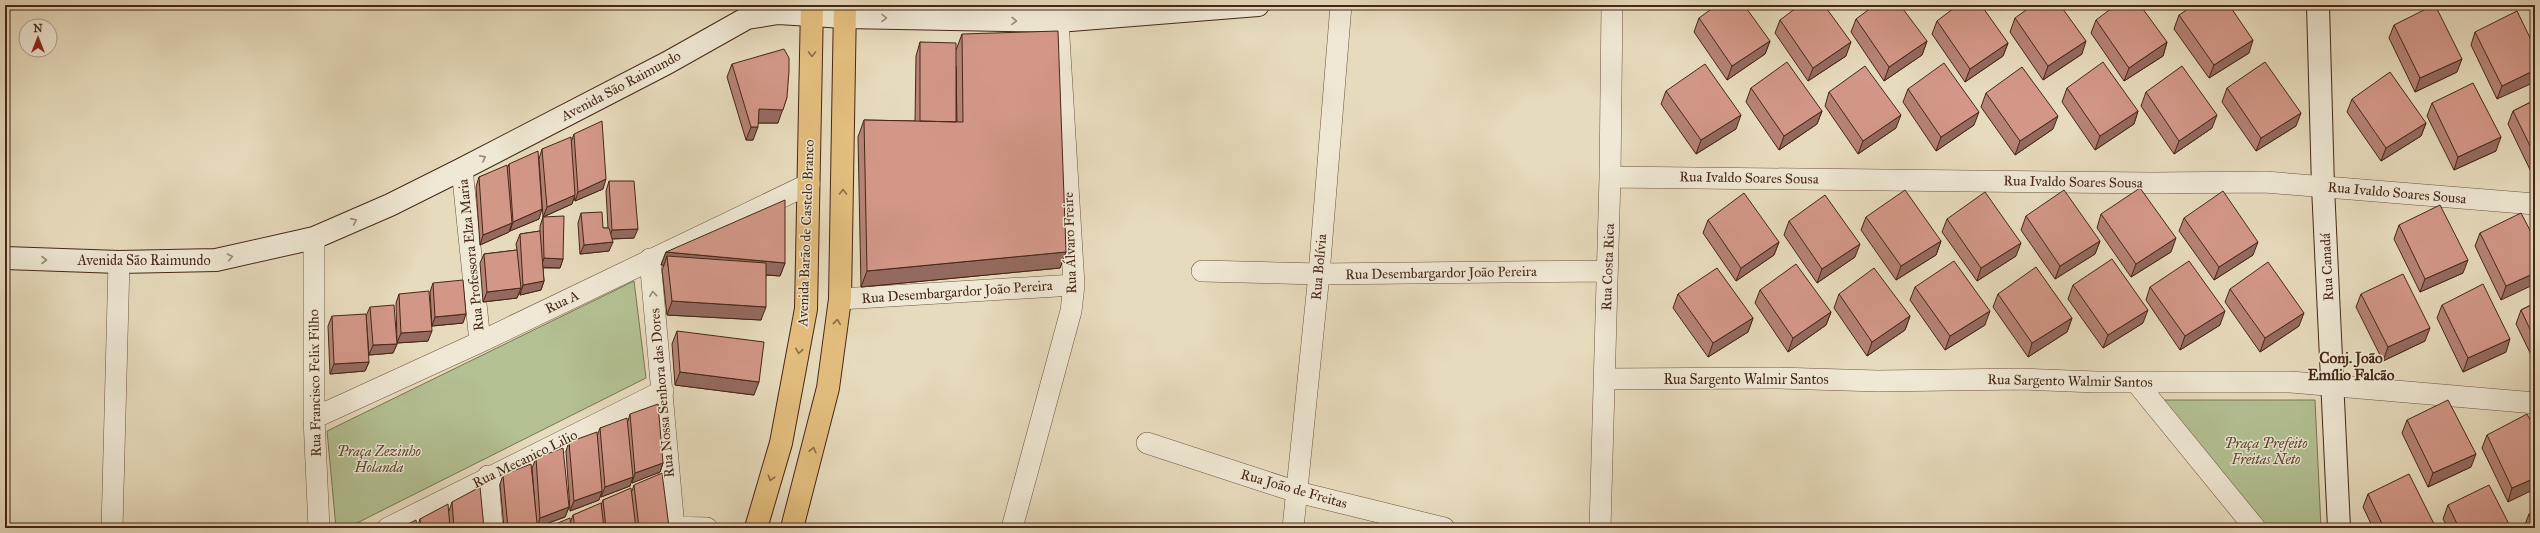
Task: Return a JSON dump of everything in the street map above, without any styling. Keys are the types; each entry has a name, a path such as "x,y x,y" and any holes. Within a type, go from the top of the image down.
{"main road":[{"name":"Avenida Barão de Castelo Branco","path":"756,528 781,443 806,309 812,10"},
{"path":"792,528 828,388 840,299 845,11"}],"street":[{"name":"Avenida São Raimundo","path":"5,258 119,262 216,260 314,238 390,205 462,169 660,67 747,18 812,10 1058,21 1258,5"},
{"name":"Rua Bolívia","path":"1293,528 1319,274 1341,5"},
{"name":"Rua Costa Rica","path":"1600,528 1608,271 1612,5"},
{"name":"Rua Canadá","path":"2318,5 2323,187 2339,528"},
{"name":"Rua Álvaro Freire","path":"1012,528 1071,311 1074,285 1058,21"},
{"name":"Rua Professora Elza Maria","path":"462,169 480,342"},
{"name":"Rua Ivaldo Soares Sousa","path":"1610,177 2151,183 2265,182 2535,204"},
{"name":"Rua A","path":"314,418 480,342 650,259 809,184"},
{"name":"Rua Francisco Felix Filho","path":"314,238 314,418 319,528"},
{"name":"Rua Nossa Senhora das Dores","path":"650,259 663,391 674,528"},
{"path":"112,528 119,262"},
{"name":"Rua Desembargardor João Pereira","path":"1202,271 1319,274 1608,271"},
{"name":"Rua Desembargardor João Pereira","path":"840,299 1074,285"},
{"name":"Rua Sargento Walmir Santos","path":"1604,379 1776,378 1878,381 2022,379 2136,382 2198,380 2332,384 2535,403"},
{"path":"2136,382 2255,528"},
{"name":"Rua Mecanico Lilio","path":"388,528 488,476 663,391"},
{"name":"Rua João de Freitas","path":"1147,443 1297,492 1444,528"},
{"path":"488,476 492,528"},
{"path":"674,528 707,528"}],"green space":[{"name":"Praça Zezinho Holanda","path":"634,281 646,378 347,528 336,528 327,431"},
{"name":"Praça Prefeito Freitas Neto","path":"2161,400 2315,400 2321,528 2262,528"}],"building":[{"path":"1717,5 1744,5 1770,41 1732,66 1699,18"},
{"path":"1800,5 1824,5 1851,42 1813,68 1780,20"},
{"path":"1875,5 1900,5 1927,41 1889,67 1856,19"},
{"path":"1958,5 1981,5 2008,43 1970,69 1937,21"},
{"path":"2033,5 2060,5 2086,41 2048,66 2015,18"},
{"path":"2116,5 2140,5 2167,42 2129,68 2096,20"},
{"path":"2194,5 2229,5 2253,40 2214,65 2179,15"},
{"path":"2434,5 2462,59 2420,78 2394,25"},
{"path":"2517,11 2535,48 2535,70 2502,86 2475,32"},
{"path":"1058,31 1066,252 867,271 864,120 963,122 962,34"},
{"path":"920,42 956,43 956,122 920,121"},
{"path":"784,49 789,58 789,71 787,97 783,110 759,109 758,127 751,127 732,64"},
{"path":"1787,62 1822,111 1784,136 1751,88"},
{"path":"2103,62 2138,111 2100,136 2067,88"},
{"path":"2265,62 2301,113 2261,138 2227,88"},
{"path":"1944,63 1979,112 1941,137 1908,89"},
{"path":"1705,64 1741,115 1701,140 1666,91"},
{"path":"1865,66 1901,115 1863,141 1829,92"},
{"path":"2182,66 2217,115 2179,141 2146,92"},
{"path":"2022,67 2058,116 2020,141 1986,93"},
{"path":"2390,72 2426,123 2386,148 2352,99"},
{"path":"2473,83 2501,137 2458,157 2432,103"},
{"path":"2535,100 2535,156 2513,111"},
{"path":"602,121 606,179 578,192 574,134"},
{"path":"571,137 575,195 547,207 542,149"},
{"path":"538,151 542,209 513,222 509,164"},
{"path":"507,165 512,223 483,235 479,177"},
{"path":"609,181 634,181 638,229 612,230"},
{"path":"2140,188 2176,238 2136,264 2101,214"},
{"path":"1905,190 1941,241 1901,266 1866,217"},
{"path":"2064,190 2100,241 2060,266 2026,216"},
{"path":"2223,191 2258,242 2219,267 2184,218"},
{"path":"1985,192 2021,243 1981,268 1947,219"},
{"path":"1744,193 1779,242 1741,268 1708,220"},
{"path":"1825,195 1860,244 1822,269 1789,221"},
{"path":"785,200 785,263 666,252"},
{"path":"2440,205 2468,260 2425,279 2399,225"},
{"path":"602,212 603,228 609,228 613,242 584,245 581,213"},
{"path":"2521,213 2535,240 2535,273 2506,286 2480,233"},
{"path":"564,216 563,259 544,258 543,217"},
{"path":"540,231 544,281 523,285 520,234"},
{"path":"517,250 521,288 487,292 484,254"},
{"path":"667,256 766,263 766,307 672,301"},
{"path":"2112,259 2148,310 2108,335 2073,285"},
{"path":"1954,261 1990,311 1950,336 1915,287"},
{"path":"2189,261 2225,311 2185,336 2150,287"},
{"path":"2268,262 2304,313 2265,338 2230,289"},
{"path":"1796,264 1831,312 1793,338 1760,290"},
{"path":"2036,267 2072,318 2032,343 1998,294"},
{"path":"1717,268 1753,318 1713,343 1678,294"},
{"path":"1874,268 1910,316 1872,342 1839,294"},
{"path":"2403,274 2430,328 2388,347 2361,294"},
{"path":"463,280 466,314 435,317 433,283"},
{"path":"2483,284 2510,339 2468,358 2442,305"},
{"path":"429,291 432,331 401,333 399,294"},
{"path":"2535,303 2535,340 2521,310"},
{"path":"394,305 397,344 373,345 370,307"},
{"path":"366,314 369,362 334,364 332,316"},
{"path":"677,331 764,342 759,382 680,372"},
{"path":"2448,400 2476,454 2433,473 2407,420"},
{"path":"658,404 663,463 635,473 630,414"},
{"path":"2527,414 2535,429 2535,478 2512,488 2487,435"},
{"path":"627,418 633,477 605,487 600,428"},
{"path":"597,432 602,491 574,501 569,442"},
{"path":"563,448 569,507 540,518 536,458"},
{"path":"531,464 537,523 523,528 508,528 503,475"},
{"path":"662,473 669,527 639,528 634,485"},
{"path":"2409,474 2436,528 2384,528 2368,494"},
{"path":"2489,485 2511,528 2459,528 2448,505"},
{"path":"480,487 484,528 454,528 452,502"},
{"path":"631,488 636,528 606,528 603,500"},
{"path":"601,503 604,528 575,528 573,515"},
{"path":"448,504 450,528 421,528 420,519"},
{"path":"2535,511 2535,527 2529,514"},
{"path":"570,518 571,528 546,528"},
{"path":"416,520 417,528 400,528"}],"district":[{"name":"Conj. João Emílio Falcão","path":"2351,366"}]}
